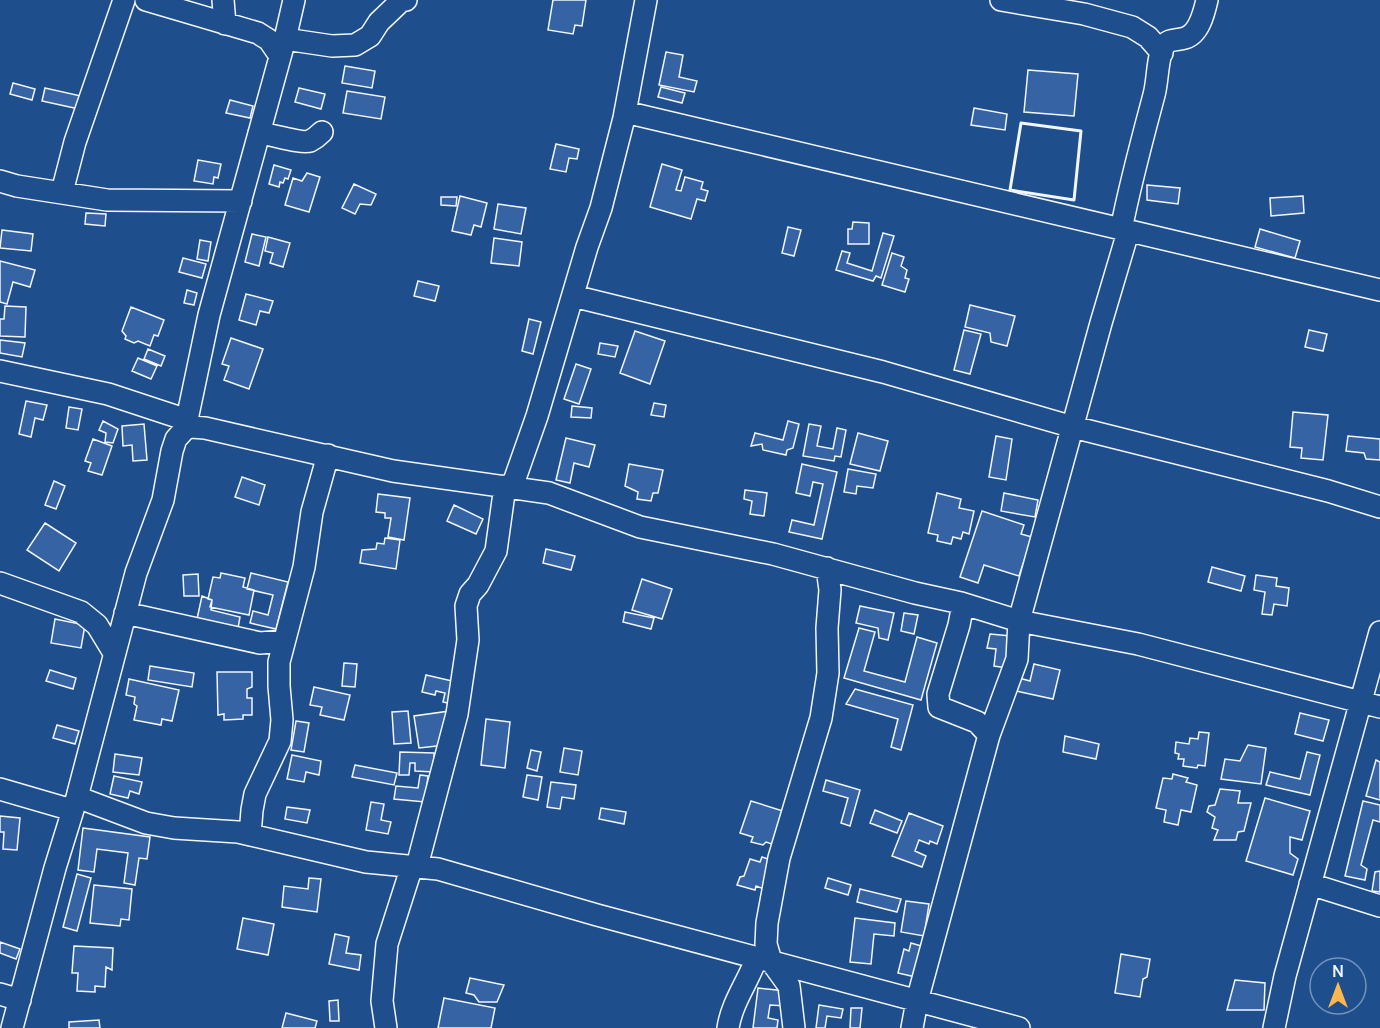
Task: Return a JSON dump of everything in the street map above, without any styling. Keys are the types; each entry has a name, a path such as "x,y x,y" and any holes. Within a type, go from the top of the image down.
{"street":[{"path":"62,192 75,142 124,0"},
{"path":"146,0 258,33 282,48 355,45 370,36 379,22 401,1 406,0"},
{"path":"223,0 225,24"},
{"path":"12,1028 10,997 55,868 74,804 136,573 163,500 172,451 176,439 186,425 209,315 294,0"},
{"path":"386,1028 382,1001 387,944 415,866 457,714 468,640 466,606 470,594 478,585 496,551 509,486 537,416 587,247 601,208 625,112 646,0"},
{"path":"1001,0 1084,14 1132,27 1148,37 1162,53"},
{"path":"912,1028 917,1001 989,735 1017,659 1019,621 1125,231 1136,160 1155,94 1162,53 1165,44 1171,40 1184,39 1196,30 1208,0"},
{"path":"625,112 1380,290"},
{"path":"259,133 274,134 303,142 311,141 322,132"},
{"path":"0,181 17,186 107,200 241,201"},
{"path":"573,296 883,372 1073,427 1328,491 1380,507"},
{"path":"0,371 108,394 191,427 328,454 393,471 509,486 549,494 640,527 773,554 1019,621 1138,644 1371,704"},
{"path":"250,835 255,794 280,741 282,720 279,663 304,567 312,512 328,454"},
{"path":"728,1028 730,1013 736,998 751,972 764,959 767,922 779,858 821,718 828,673 827,628 830,590 827,568"},
{"path":"0,583 81,612 97,625 114,653"},
{"path":"963,604 938,694 939,707 977,722 989,735"},
{"path":"125,613 251,642 273,644 284,641"},
{"path":"1274,1028 1285,976 1310,884 1371,704 1380,632"},
{"path":"0,789 74,804 146,823 174,828 238,832 366,862 415,866 457,874 597,915 1019,1028"},
{"path":"1310,884 1380,906"},
{"path":"764,959 789,986 794,1028"}],"building":[{"path":"553,0 586,0 582,26 575,25 573,34 548,30"},
{"path":"666,52 683,55 679,77 697,81 694,92 659,85"},
{"path":"345,66 375,71 372,88 342,83"},
{"path":"1028,70 1078,74 1074,116 1024,112"},
{"path":"13,83 35,89 32,100 10,94"},
{"path":"661,87 685,93 682,103 658,97"},
{"path":"45,88 81,96 79,109 42,101"},
{"path":"299,88 325,94 321,109 295,102"},
{"path":"347,91 385,97 381,119 343,113"},
{"path":"230,100 253,106 250,118 226,113"},
{"path":"974,108 1007,114 1005,130 971,125"},
{"path":"556,144 579,149 577,159 569,158 566,172 550,169"},
{"path":"198,160 221,164 218,178 214,177 213,184 194,181"},
{"path":"662,164 682,170 676,190 681,191 685,177 703,182 701,189 708,191 705,201 697,199 691,219 650,207"},
{"path":"274,165 291,170 288,179 285,178 283,183 280,182 279,187 269,184"},
{"path":"307,173 320,177 309,212 285,205 293,178 302,181"},
{"path":"354,184 376,194 371,205 360,204 355,214 342,208"},
{"path":"1147,185 1180,188 1178,204 1147,200"},
{"path":"460,196 487,203 481,227 474,225 471,235 452,231"},
{"path":"1303,196 1304,213 1271,216 1270,198"},
{"path":"441,197 457,197 456,206 441,205"},
{"path":"498,204 526,208 521,234 494,229"},
{"path":"86,213 106,214 105,226 85,224"},
{"path":"853,222 869,223 869,244 848,244 848,229 852,229"},
{"path":"788,227 801,230 794,256 782,253"},
{"path":"1260,229 1300,241 1295,258 1255,247"},
{"path":"2,230 33,234 31,251 0,248"},
{"path":"883,233 894,236 881,278 876,276 873,281 836,270 842,251 850,253 847,263 872,271"},
{"path":"252,234 266,237 259,266 245,262"},
{"path":"268,237 290,243 283,267 270,263 273,253 265,251"},
{"path":"494,238 522,242 519,266 491,263"},
{"path":"200,240 211,242 208,261 197,259"},
{"path":"892,253 904,257 901,266 907,270 905,278 909,279 905,292 882,285"},
{"path":"183,258 206,264 202,278 179,272"},
{"path":"0,261 35,270 30,287 13,282 7,304 0,302"},
{"path":"418,281 439,286 435,301 414,296"},
{"path":"187,290 197,293 194,305 184,303"},
{"path":"246,294 273,301 269,313 260,311 256,325 239,320"},
{"path":"970,305 1015,316 1007,346 991,342 990,333 965,327"},
{"path":"5,306 26,307 25,337 0,336 0,319 4,319"},
{"path":"131,307 164,320 158,336 154,335 150,346 125,339 126,336 122,331"},
{"path":"529,319 541,322 533,354 522,351"},
{"path":"964,330 981,334 970,374 954,370"},
{"path":"1309,330 1327,334 1323,351 1305,347"},
{"path":"635,331 665,341 650,384 620,373"},
{"path":"231,338 263,349 249,389 224,380 229,366 222,364"},
{"path":"0,340 25,343 22,357 0,353"},
{"path":"600,343 618,346 615,357 598,354"},
{"path":"148,349 165,356 161,366 144,359"},
{"path":"138,358 157,366 151,379 132,371"},
{"path":"576,364 591,369 579,404 564,399"},
{"path":"26,401 47,405 43,420 35,418 31,437 19,434"},
{"path":"654,403 666,405 664,417 651,415"},
{"path":"572,406 592,408 591,418 571,417"},
{"path":"69,407 82,409 78,430 66,428"},
{"path":"1293,412 1328,415 1323,460 1301,458 1302,448 1290,447"},
{"path":"103,421 118,429 113,443 105,442 106,433 99,430"},
{"path":"788,421 799,424 793,448 787,450 786,455 763,450 762,444 751,446 755,433 783,440"},
{"path":"144,424 147,460 133,461 132,445 123,446 122,426"},
{"path":"809,424 821,426 817,446 833,449 837,428 846,430 841,457 835,456 834,461 803,456"},
{"path":"858,433 888,441 880,471 850,464"},
{"path":"996,436 1012,439 1006,480 989,477"},
{"path":"1348,436 1380,439 1380,460 1366,459 1364,453 1346,451"},
{"path":"566,438 595,445 589,467 574,463 570,483 556,480"},
{"path":"93,439 112,446 102,475 88,471 91,463 85,461"},
{"path":"629,464 663,470 658,493 653,493 651,501 637,499 638,492 625,486"},
{"path":"802,464 837,472 822,539 789,532 792,520 814,525 823,484 813,482 810,496 796,493"},
{"path":"848,469 876,474 873,488 857,486 856,494 844,492"},
{"path":"242,477 265,485 259,505 235,497"},
{"path":"54,481 65,486 56,509 45,505"},
{"path":"745,490 767,493 764,516 750,514 752,501 744,499"},
{"path":"937,493 961,499 959,508 974,511 969,534 963,532 961,539 953,537 951,544 937,541 938,535 928,533"},
{"path":"1004,493 1038,500 1035,517 1001,511"},
{"path":"378,494 410,498 404,540 388,537 391,518 385,518 385,513 376,512"},
{"path":"454,505 483,519 476,534 447,521"},
{"path":"982,511 1024,525 1021,534 1032,537 1019,576 984,565 978,583 960,577"},
{"path":"45,523 76,543 59,571 27,550"},
{"path":"385,538 400,540 396,569 360,563 362,550 376,549 377,543 384,544"},
{"path":"546,549 575,556 571,570 543,563"},
{"path":"1212,567 1245,576 1241,591 1208,582"},
{"path":"221,573 245,578 243,587 254,590 249,615 210,607 212,600 208,599 213,577 220,578"},
{"path":"251,573 288,582 276,629 250,623 253,611 268,615 273,595 247,589"},
{"path":"198,574 199,596 184,596 183,575"},
{"path":"1256,575 1277,578 1276,586 1289,588 1287,606 1274,604 1272,615 1262,614 1265,592 1254,590"},
{"path":"642,579 672,589 662,619 632,610"},
{"path":"202,596 212,600 211,610 240,617 238,628 197,619"},
{"path":"860,606 894,613 888,640 879,638 878,628 856,623"},
{"path":"625,612 654,618 651,629 623,622"},
{"path":"904,613 918,615 914,634 901,631"},
{"path":"55,619 85,625 81,648 51,643"},
{"path":"859,628 875,632 864,671 905,682 917,637 937,643 921,700 844,678"},
{"path":"990,634 1011,636 1007,668 994,666 996,649 987,648"},
{"path":"344,663 357,664 355,687 342,686"},
{"path":"1034,664 1060,670 1053,699 1016,691 1019,678 1030,681"},
{"path":"150,666 194,673 192,687 148,680"},
{"path":"50,670 76,678 73,689 46,681"},
{"path":"217,672 252,672 252,687 247,689 247,698 252,698 252,715 243,715 243,719 224,720 224,714 218,715"},
{"path":"426,675 461,683 456,705 443,702 445,693 436,691 435,695 422,692"},
{"path":"129,679 179,690 172,721 162,719 161,725 134,720 137,706 134,704 135,697 126,695"},
{"path":"314,687 350,695 344,720 320,715 322,707 310,705"},
{"path":"855,689 913,705 901,750 891,747 898,719 846,704"},
{"path":"408,711 411,743 394,744 392,712"},
{"path":"450,711 446,745 419,748 414,716"},
{"path":"1300,713 1329,720 1323,741 1295,734"},
{"path":"486,719 510,722 505,768 481,765"},
{"path":"296,721 309,723 304,752 291,750"},
{"path":"57,725 79,731 75,744 53,738"},
{"path":"1199,732 1209,733 1205,766 1198,765 1197,768 1183,766 1184,759 1178,759 1179,754 1175,753 1176,742 1189,744 1190,738 1198,739"},
{"path":"1065,736 1099,744 1096,759 1063,752"},
{"path":"1248,745 1266,748 1261,784 1221,779 1225,759 1240,761"},
{"path":"564,748 582,751 578,775 560,772"},
{"path":"531,750 541,752 537,771 527,768"},
{"path":"400,752 434,753 434,772 415,771 415,763 410,763 409,775 399,775"},
{"path":"1307,752 1320,755 1310,795 1266,785 1270,772 1300,779"},
{"path":"115,754 142,758 139,775 113,772"},
{"path":"292,755 321,761 319,775 306,772 304,782 287,779"},
{"path":"1376,760 1380,762 1380,800 1366,796"},
{"path":"355,765 397,773 394,785 352,777"},
{"path":"1173,774 1188,778 1186,782 1197,785 1191,812 1181,810 1178,825 1164,822 1166,810 1156,808 1163,778 1172,779"},
{"path":"420,775 428,776 425,802 394,799 396,786 418,788"},
{"path":"527,775 542,777 538,800 523,797"},
{"path":"114,776 142,782 139,794 130,791 128,798 110,794"},
{"path":"826,780 860,790 850,826 841,823 848,798 823,791"},
{"path":"551,782 576,785 574,799 562,797 560,809 547,807"},
{"path":"1220,789 1240,791 1238,803 1251,803 1244,831 1238,832 1236,840 1214,840 1218,830 1212,828 1215,817 1207,812 1209,806 1215,805"},
{"path":"1265,798 1310,811 1302,840 1290,837 1290,853 1298,859 1293,875 1246,861"},
{"path":"751,801 786,812 775,845 766,842 763,845 751,842 753,837 740,833"},
{"path":"1363,801 1380,805 1380,822 1373,820 1361,865 1367,869 1365,880 1345,876"},
{"path":"371,802 384,804 381,820 391,822 388,834 366,830"},
{"path":"287,807 310,810 307,823 285,819"},
{"path":"601,808 626,812 624,824 599,819"},
{"path":"875,810 902,821 897,833 870,823"},
{"path":"909,813 943,826 937,844 919,840 915,851 926,856 922,867 892,856"},
{"path":"0,816 20,818 17,850 3,849 4,832 0,832"},
{"path":"83,828 150,837 147,859 139,858 135,885 124,883 128,853 97,849 94,872 78,870"},
{"path":"762,857 774,861 764,889 756,886 755,890 737,885 740,877 744,876 750,859 760,862"},
{"path":"1380,871 1380,892 1372,891 1375,872"},
{"path":"77,874 91,878 77,931 63,927"},
{"path":"309,878 321,879 317,912 282,907 284,886 308,889"},
{"path":"828,878 851,885 848,895 825,888"},
{"path":"94,885 132,889 129,920 121,919 120,926 90,923"},
{"path":"860,889 901,899 897,912 857,902"},
{"path":"906,901 929,904 924,936 901,932"},
{"path":"243,918 274,924 268,955 237,949"},
{"path":"855,918 895,923 894,936 874,934 871,964 850,962"},
{"path":"335,934 349,937 346,953 361,955 359,970 329,964"},
{"path":"0,942 20,949 16,959 0,953"},
{"path":"911,943 928,948 920,978 898,973 904,949 909,951"},
{"path":"74,946 113,948 112,970 106,967 105,987 95,986 95,992 77,991 78,973 72,973"},
{"path":"1121,954 1150,959 1140,997 1115,993"},
{"path":"470,978 504,985 497,1002 479,1002 474,995 466,993"},
{"path":"1235,980 1265,983 1264,1010 1227,1010"},
{"path":"758,988 786,991 787,1006 770,1005 768,1018 778,1020 777,1028 753,1028"},
{"path":"444,998 495,1008 491,1028 438,1028"},
{"path":"338,1000 339,1021 330,1021 329,1001"},
{"path":"819,1005 843,1009 841,1018 827,1016 825,1028 816,1028"},
{"path":"851,1008 862,1008 860,1028 850,1028"},
{"path":"286,1013 317,1021 315,1028 282,1028"},
{"path":"99,1020 100,1028 69,1028 69,1022"}],"wall":[{"path":"1021,123 1081,131 1074,200 1010,190 1021,123"}]}
